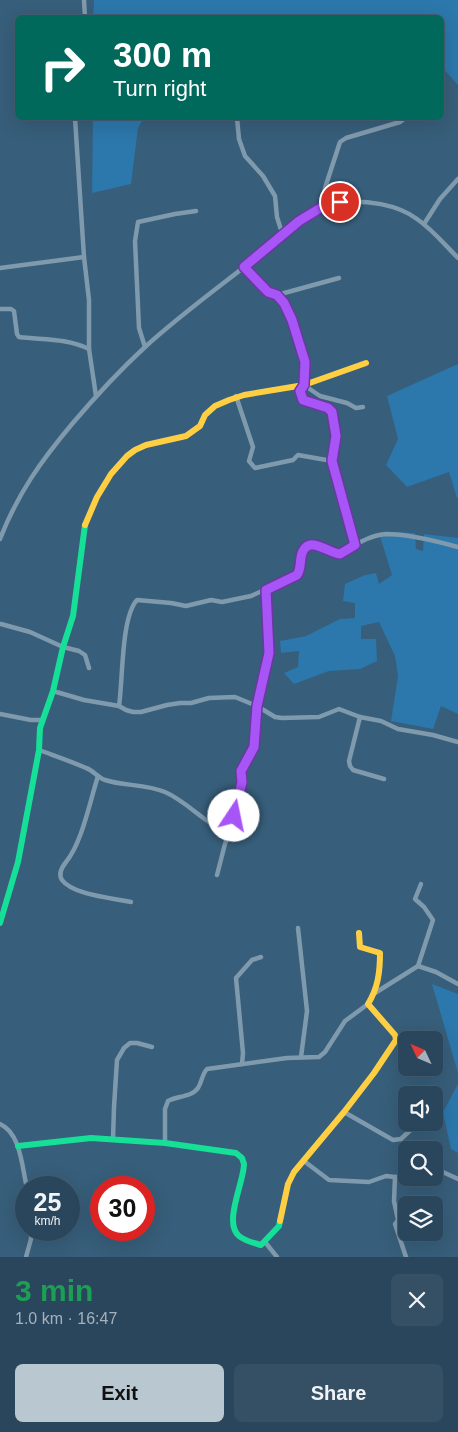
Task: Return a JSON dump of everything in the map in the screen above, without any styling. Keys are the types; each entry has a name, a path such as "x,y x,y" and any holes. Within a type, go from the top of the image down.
{"street":[{"path":"84,0 85,15"},
{"path":"75,120 84,256 89,300 89,349 96,396"},
{"path":"237,120 239,139 246,156 263,176 275,196 277,217 282,236"},
{"path":"322,207 324,188 340,142 346,138 402,120"},
{"path":"424,224 440,199 458,179"},
{"path":"0,538 26,484 44,457 96,396 145,347 299,221 322,207 340,202 368,202 402,210 424,224 458,258"},
{"path":"145,347 139,328 136,241 138,222 175,214 196,212"},
{"path":"0,268 84,256"},
{"path":"244,267 268,292 277,295 284,303 292,320 305,362 304,385 300,391 303,400 328,408 332,412 336,436 332,461 355,545"},
{"path":"277,295 339,278"},
{"path":"0,309 11,309 14,311 19,337 69,341 89,349"},
{"path":"0,923 18,862 39,750 40,728 53,691 63,647 73,616 86,523 109,477 119,464 136,449 185,436 200,426 201,419 210,410 236,396 304,385 366,363"},
{"path":"304,385 320,396 347,403 356,408 363,406"},
{"path":"236,396 253,447 249,461 254,468 293,460 298,455 332,461"},
{"path":"119,706 127,626 131,610 137,600 186,606 210,600 222,602 251,596 297,575 300,571 303,551 313,544 321,546 328,552 340,554 367,539 385,534 428,539 458,547"},
{"path":"217,875 242,782 241,771 254,747 257,706 269,653 266,590"},
{"path":"1,624 30,632 63,647 83,653 89,668"},
{"path":"53,691 84,700 141,712 209,698 236,697 257,706 275,717 282,718 319,717 339,709 360,717 381,721 398,729 433,735 458,742"},
{"path":"0,714 31,720 42,720"},
{"path":"360,717 349,761 350,766 353,770 384,779"},
{"path":"39,750 87,768 108,781 135,784 164,791 196,811 206,821 228,833"},
{"path":"98,776 73,854 62,866 60,874 62,879 72,887 90,894 131,902"},
{"path":"375,993 418,966 433,920 424,907 415,899 420,884"},
{"path":"298,928 307,1011 301,1057"},
{"path":"165,1143 165,1109 168,1101 193,1093 199,1087 207,1068 301,1057 314,1058 320,1057 325,1052 345,1021 368,1004 375,993 380,975 380,953 360,947 359,933"},
{"path":"242,1064 243,1053 236,978 252,960 261,957"},
{"path":"418,966 436,972 458,984"},
{"path":"18,1146 91,1138 165,1143 241,1155 245,1161 232,1219 234,1229 237,1235 261,1245 279,1226 288,1184 294,1172 344,1112 396,1040 395,1036 368,1004"},
{"path":"114,1139 117,1060 124,1048 130,1043 137,1042 152,1046"},
{"path":"344,1112 393,1140 401,1139 409,1131"},
{"path":"0,1124 10,1130 18,1146 24,1176"},
{"path":"304,1161 329,1180 369,1182 386,1176 398,1177"},
{"path":"443,1172 458,1179"},
{"path":"395,1177 394,1201 398,1220 395,1224 406,1257"},
{"path":"26,1257 30,1241"},
{"path":"265,1242 277,1257"}],"shaded area":[{"path":"94,0 458,0 458,85 444,69 444,15 93,15"},
{"path":"93,120 143,120 138,128 131,184 92,193"},
{"path":"458,364 457,498 449,472 407,487 386,465 398,439 387,396"},
{"path":"379,533 415,533 416,549 423,551 424,534 458,538 458,714 441,706 433,729 391,721 398,676 395,656 379,622 361,626 361,639 376,639 377,661 360,669 329,671 294,684 284,673 298,667 299,651 281,653 280,641 306,636 340,619 355,618 355,603 343,601 345,584 365,575 376,573 379,584 392,575"},
{"path":"432,984 458,994 458,1073"},
{"path":"458,1084 458,1153 451,1149 443,1112"}],"traffic: fast":[{"path":"0,923 18,862 39,750 40,728 53,691 63,647 73,616 85,525"},
{"path":"18,1146 91,1138 165,1143 236,1153 242,1158 244,1164 234,1212 233,1222 235,1230 244,1239 261,1245 279,1226 280,1221"}],"traffic: slow":[{"path":"85,525 97,497 111,474 135,450 146,445 186,436 200,426 205,415 215,406 229,400 244,395 304,385 366,363"},
{"path":"280,1221 288,1184 294,1172 344,1112 396,1040 395,1035 368,1004 378,980 380,953 360,947 359,933"}],"route":[{"path":"234,816 242,782 241,771 254,747 257,706 269,653 266,590 297,575 300,571 303,551 308,546 313,544 321,546 328,552 340,554 355,545 332,461 336,436 332,412 328,408 303,400 300,391 304,385 305,362 292,320 282,299 268,292 244,267 299,221 322,207 340,202"}]}
